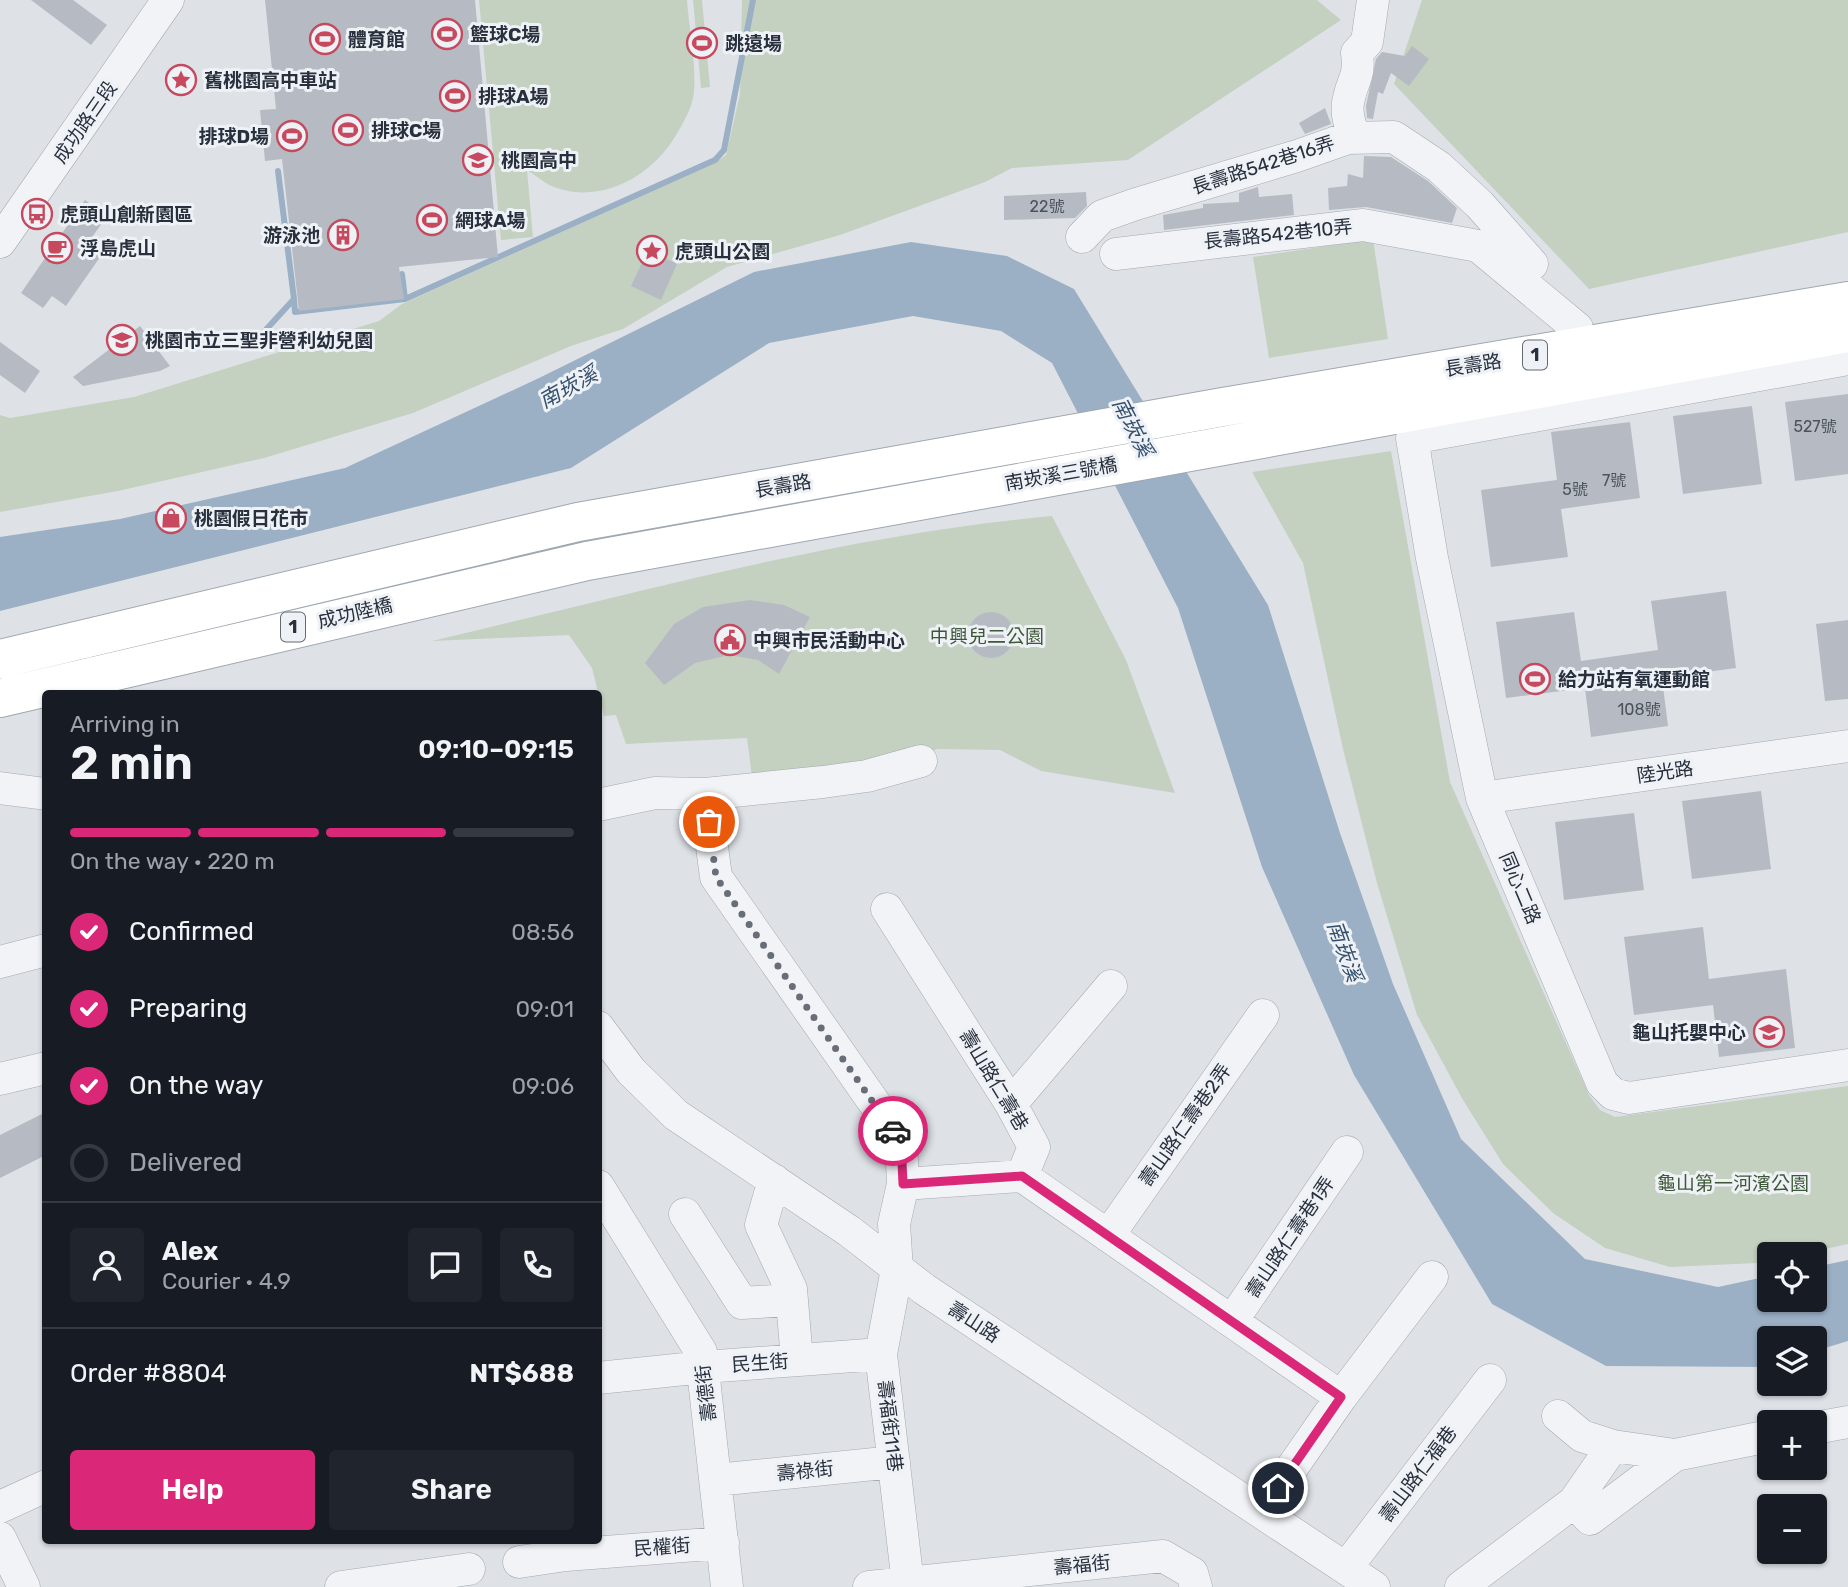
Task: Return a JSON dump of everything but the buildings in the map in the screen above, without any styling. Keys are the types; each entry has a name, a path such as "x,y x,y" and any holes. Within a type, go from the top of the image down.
{"main road":[{"name":"長壽路","path":"1223,407 1848,301"},
{"name":"長壽路","path":"1253,439 1848,333"},
{"name":"南崁溪三號橋","path":"987,449 1223,407"},
{"name":"南崁溪三號橋","path":"993,487 1253,439"},
{"name":"長壽路","path":"578,522 987,449"},
{"name":"長壽路","path":"587,561 993,487"},
{"name":"成功陸橋","path":"0,659 578,522"},
{"name":"成功陸橋","path":"0,698 587,561"}],"street":[{"name":"成功路三段","path":"0,242 168,0"},
{"path":"1354,138 1347,113 1349,95 1356,84 1359,69 1357,53 1367,42 1373,0"},
{"name":"長壽路542巷16弄","path":"1082,236 1102,216 1136,204 1354,138 1394,137 1439,167 1480,205 1532,264"},
{"name":"長壽路542巷10弄","path":"1116,254 1363,225 1478,246 1577,328"},
{"name":"同心二路","path":"1848,359 1412,438 1432,558 1482,800 1602,1083 1613,1094 1629,1098 1848,1065"},
{"name":"陸光路","path":"1482,800 1848,746"},
{"name":"陸光路","path":"1482,800 1848,752"},
{"path":"602,804 655,793 705,794 867,776 921,761"},
{"path":"0,788 42,793"},
{"name":"壽福街11巷","path":"705,794 716,877 901,1141 903,1184 894,1224 897,1269 881,1354 908,1584"},
{"name":"壽山路仁壽巷","path":"887,909 1011,1104 1034,1147 1022,1176"},
{"path":"0,962 42,951"},
{"path":"1011,1104 1111,986"},
{"name":"壽山路仁壽巷2弄","path":"1108,1236 1263,1015"},
{"name":"壽山路","path":"602,1032 631,1071 676,1115 774,1180 897,1269 1374,1587"},
{"path":"0,1079 42,1069"},
{"name":"壽山路仁壽巷1弄","path":"1232,1321 1348,1152"},
{"path":"903,1184 1022,1176 1341,1397"},
{"path":"774,1180 761,1226 790,1289 797,1360"},
{"name":"壽德街","path":"602,1192 701,1352 727,1587"},
{"path":"685,1214 743,1303 791,1300"},
{"path":"1262,1511 1341,1397 1432,1278"},
{"name":"民生街","path":"602,1378 881,1354"},
{"name":"壽山路仁福巷","path":"1346,1568 1490,1380"},
{"path":"1558,1416 1582,1436 1613,1446 1675,1455 1757,1438"},
{"path":"1827,1426 1848,1422"},
{"path":"1461,1587 1574,1502 1613,1446"},
{"path":"1574,1502 1590,1519 1675,1455"},
{"name":"壽祿街","path":"716,1480 894,1462"},
{"path":"0,1507 42,1488"},
{"path":"0,1538 24,1587"},
{"name":"民權街","path":"519,1562 566,1547 723,1543"},
{"name":"壽福街","path":"869,1587 1163,1556 1192,1573 1196,1587"},
{"path":"341,1587 469,1569"}],"green space":[{"path":"479,0 687,0 694,91 690,108 676,135 653,164 622,184 604,190 568,191 549,185 527,170 533,237 501,240"},
{"name":"跳遠場","path":"693,0 702,0 710,87 701,88"},
{"name":"虎頭山公園","path":"742,0 1317,0 1341,20 1128,160 1012,168 985,182 840,235 727,267 623,329 571,346 413,413 264,458 118,491 0,512 0,415 10,418 134,397 379,321 402,304 713,164 726,155 740,94"},
{"path":"1422,0 1848,0 1848,232 1589,289 1394,84"},
{"path":"1373,239 1388,339 1269,358 1253,257"},
{"name":"龜山第一河濱公園","path":"1391,451 1450,782 1589,1095 1600,1110 1615,1117 1848,1086 1848,1244 1827,1249 1827,1242 1757,1242 1757,1263 1670,1267 1605,1248 1553,1213 1503,1164 1463,1100 1417,1015 1377,883 1343,749 1303,563 1252,472"},
{"name":"中興兒二公園","path":"1052,516 1126,660 1175,793 1041,771 1000,750 938,749 842,773 752,777 747,738 626,744 616,715 604,716 602,690 598,690 592,668 569,635 432,641 818,551 973,525"}],"water":[{"name":"南崁溪","path":"911,242 1007,256 1074,289 1268,605 1340,833 1393,984 1461,1139 1585,1259 1718,1287 1757,1279 1757,1312 1827,1312 1827,1264 1848,1260 1848,1341 1827,1347 1827,1326 1757,1326 1757,1367 1606,1366 1492,1304 1354,1075 1262,867 1178,608 1052,363 1001,331 913,316 769,343 571,468 0,611 0,537 120,519 345,468 539,378 754,272"}],"waterway":[{"path":"251,346 294,299 295,312 405,299 715,160 724,150 753,0"},
{"path":"278,171 294,299"},
{"path":"402,274 405,299"}],"way so far":[{"path":"709,822 716,877 893,1131"}],"place":[{"name":"籃球C場","path":"447,34"},
{"name":"體育館","path":"325,39"},
{"name":"跳遠場","path":"702,43"},
{"name":"舊桃園高中車站","path":"181,80"},
{"name":"排球A場","path":"455,96"},
{"name":"排球C場","path":"348,130"},
{"name":"排球D場","path":"292,136"},
{"name":"桃園高中","path":"478,160"},
{"name":"虎頭山創新園區","path":"37,214"},
{"name":"網球A場","path":"432,220"},
{"name":"游泳池","path":"343,235"},
{"name":"浮島虎山","path":"57,248"},
{"name":"虎頭山公園","path":"652,251"},
{"name":"桃園市立三聖非營利幼兒園","path":"122,340"},
{"name":"桃園假日花市","path":"171,518"},
{"name":"中興市民活動中心","path":"730,640"},
{"name":"給力站有氧運動館","path":"1535,679"},
{"name":"龜山托嬰中心","path":"1769,1032"}],"route":[{"path":"893,1131 901,1141 903,1184 1022,1176 1341,1397 1278,1488"}]}
